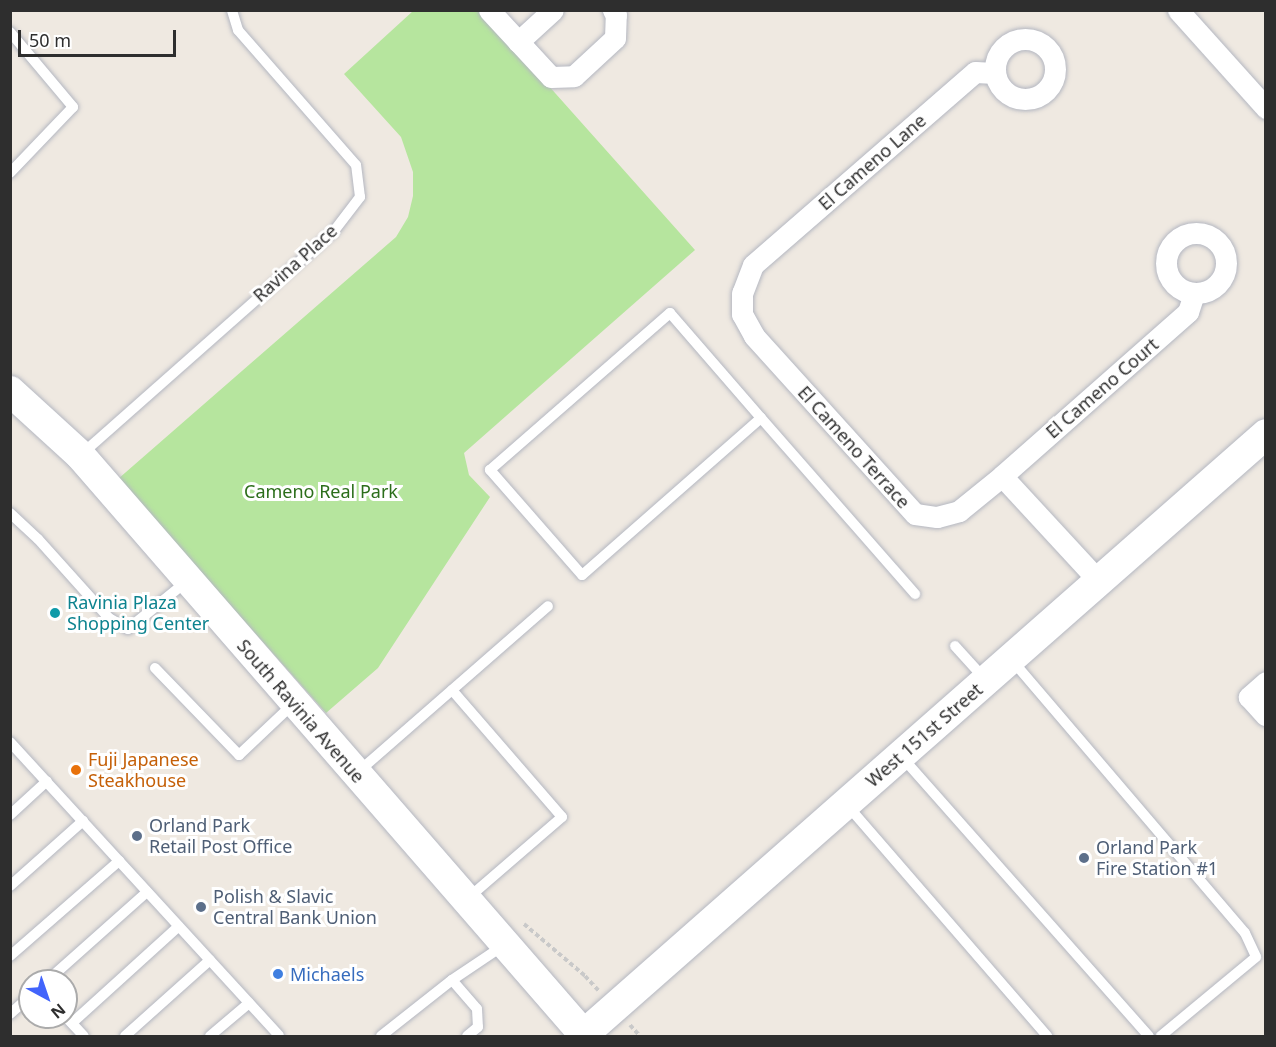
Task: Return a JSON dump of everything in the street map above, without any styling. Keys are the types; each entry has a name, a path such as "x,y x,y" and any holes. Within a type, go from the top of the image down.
{"street":[{"path":"489,10 551,77 574,76 615,38 616,15 613,10"},
{"path":"518,42 553,10"},
{"path":"1178,10 1266,108"},
{"name":"El Cameno Lane","path":"753,265 975,72 994,72"},
{"name":"El Cameno Terrace","path":"753,265 745,280 742,314 754,336 915,514 937,517 959,511 1002,476"},
{"name":"El Cameno Court","path":"1002,476 1188,312 1194,294"},
{"name":"South Ravinia Avenue","path":"10,391 80,456 584,1036"},
{"name":"West 151st Street","path":"584,1036 1266,434"},
{"path":"1002,476 1099,581"},
{"path":"1266,682 1249,697 1266,716"}],"lane":[{"name":"Ravina Place","path":"80,456 334,231 360,197 356,165 238,30 232,10"},
{"path":"10,32 73,107 10,173"},
{"path":"761,418 582,575 490,470 670,314 761,418 915,594"},
{"path":"10,513 38,539 109,618 128,629 188,580"},
{"path":"356,774 548,606"},
{"path":"955,646 986,681"},
{"path":"1011,659 1245,933 1256,957 1161,1036"},
{"path":"155,668 239,756 294,703"},
{"path":"452,690 562,817 466,900"},
{"path":"10,742 279,1036"},
{"path":"901,756 1149,1036"},
{"path":"10,815 47,781"},
{"path":"846,804 1047,1036"},
{"path":"10,886 83,821"},
{"path":"10,956 119,861"},
{"path":"60,969 147,892"},
{"path":"78,1012 179,926"},
{"path":"381,1036 452,980 504,944"},
{"path":"125,1036 210,960"},
{"path":"452,980 477,1009 478,1027 467,1036"},
{"path":"210,1036 249,1003"}],"green space":[{"name":"Cameno Real Park","path":"413,11 486,11 531,66 695,250 464,453 469,475 490,497 378,668 326,713 118,479 396,237 408,217 413,196 413,172 401,137 344,74"}],"place":[{"name":"Ravinia Plaza Shopping Center","path":"55,613"},
{"name":"Fuji Japanese Steakhouse","path":"76,770"},
{"name":"Orland Park Retail Post Office","path":"137,836"},
{"name":"Orland Park Fire Station #1","path":"1084,858"},
{"name":"Polish & Slavic Central Bank Union","path":"201,907"},
{"name":"Michaels","path":"278,974"}]}
